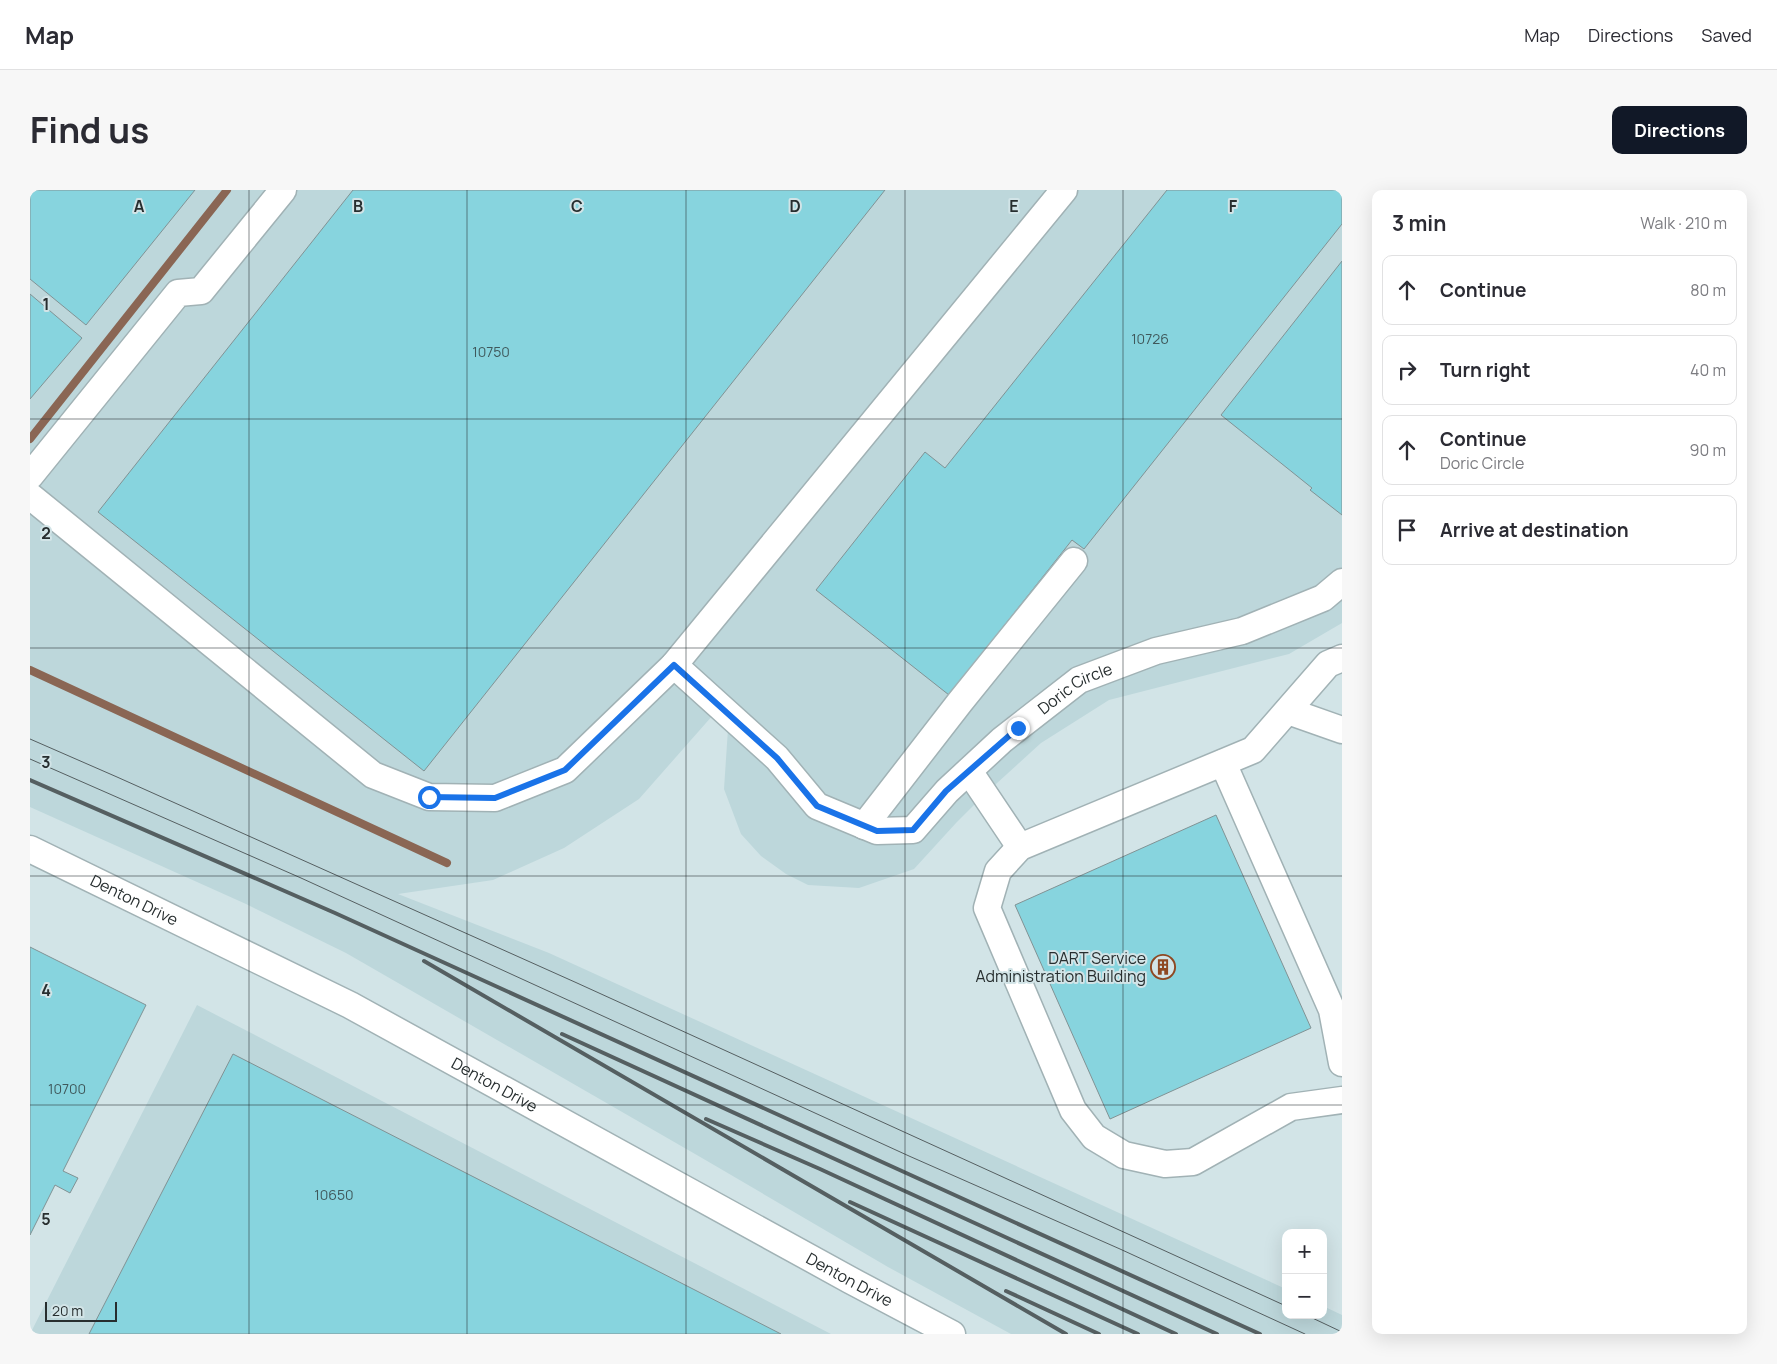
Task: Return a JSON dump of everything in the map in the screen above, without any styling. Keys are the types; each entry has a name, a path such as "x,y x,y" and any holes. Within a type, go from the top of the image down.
{"street":[{"path":"30,476 178,293 201,290 283,190"},
{"path":"30,496 373,775 429,797 495,798 565,770 674,665 1064,190"},
{"path":"864,826 960,702 1074,561"},
{"name":"Doric Circle","path":"674,665 777,758 817,806 877,831 913,830 946,791 1002,740 1079,680 1156,651 1242,631 1323,598 1342,582"},
{"path":"1342,658 1328,664 1253,750 1020,847 998,870 987,908 1073,1110 1094,1137 1124,1155 1165,1164 1193,1162 1291,1106 1342,1100"},
{"path":"1288,711 1342,730"},
{"path":"1222,763 1332,1010 1342,1063"},
{"path":"969,771 1020,847"},
{"name":"Denton Drive","path":"30,849 350,1005 824,1266 952,1334"}],"shaded area":[{"path":"30,190 1342,190 1342,623 1289,654 1109,700 1041,743 985,794 914,869 859,888 808,885 786,874 761,856 741,834 724,789 728,729 713,715 639,799 564,848 493,880 398,894 549,953 1282,1287 1282,1319 1327,1319 1327,1308 1342,1315 1342,1334 1011,1334 888,1267 346,953 246,904 30,807"},
{"path":"197,1005 831,1334 30,1334"}],"building":[{"path":"30,190 195,190 86,325 30,279"},
{"path":"353,190 885,190 424,771 98,512"},
{"path":"1167,190 1342,190 1342,224 1084,549 1072,540 949,695 816,590 925,452 945,468"},
{"path":"1342,261 1342,515 1310,490 1312,488 1221,415"},
{"path":"30,294 82,338 30,399"},
{"name":"DART Service Administration Building","path":"1216,815 1311,1028 1110,1119 1015,905"},
{"path":"30,947 146,1005 63,1171 78,1178 70,1193 55,1185 30,1235"},
{"path":"233,1054 781,1334 89,1334"}],"waterway":[{"path":"30,439 227,190"},
{"path":"30,670 447,863"}],"tram line":[{"path":"30,739 577,983 1282,1304"},
{"path":"30,759 301,878 909,1156 1120,1249 1305,1334"},
{"path":"1314,1319 1342,1332"}],"railway":[{"path":"30,780 335,913 1260,1334"},
{"path":"424,961 1066,1334"},
{"path":"562,1034 1217,1334"},
{"path":"706,1119 820,1169 1176,1334"},
{"path":"850,1202 1138,1334"},
{"path":"1006,1291 1099,1334"}],"place":[{"name":"DART Service Administration Building","path":"1163,967"}],"route":[{"path":"429,797 495,798 565,770 674,665 777,758 817,806 877,831 913,830 946,791 1002,740 1018,728"}]}
